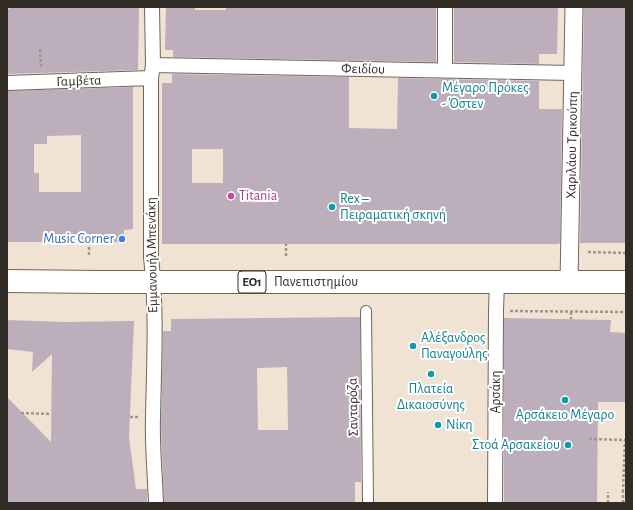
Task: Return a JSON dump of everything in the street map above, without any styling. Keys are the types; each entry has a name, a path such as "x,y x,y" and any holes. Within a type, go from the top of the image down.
{"main road":[{"name":"Πανεπιστημίου","path":"7,280 626,282"}],"street":[{"name":"Εμμανουήλ Μπενάκη","path":"152,7 151,258 154,281 153,418 156,503"},
{"path":"445,71 446,7"},
{"name":"Χαριλάου Τρικούπη","path":"569,282 574,7"},
{"name":"Φειδίου","path":"152,72 445,71 573,73"},
{"name":"Γαμβέτα","path":"7,83 152,72"},
{"name":"Αρσάκη","path":"495,503 497,282"},
{"name":"Σανταρόζα","path":"366,311 368,503"}],"path":[{"path":"89,242 89,255"},
{"path":"286,244 286,256"},
{"path":"588,252 626,253"},
{"path":"496,311 626,312"},
{"path":"571,312 571,319"},
{"path":"21,413 51,414"},
{"path":"589,439 625,440 623,503"},
{"path":"608,492 608,503"}],"building":[{"path":"12,7 139,7 138,70 7,74 7,10"},
{"path":"166,7 195,7 195,10 226,10 226,7 436,7 436,62 173,57 173,50 165,50"},
{"path":"454,7 558,7 557,54 539,54 539,64 454,62"},
{"path":"584,7 626,7 626,243 580,243"},
{"path":"172,74 349,77 349,128 397,129 398,78 539,81 539,109 562,109 560,242 559,244 162,244 162,83 172,83","holes":["192,149 223,149 223,183 192,183"]},
{"path":"133,87 133,229 124,230 124,242 7,242 7,91","holes":["81,135 81,192 39,192 39,173 34,173 34,144 47,144 47,136"]},
{"path":"360,317 361,482 355,482 355,503 164,503 161,428 163,331 171,331 171,319","holes":["287,367 288,430 258,430 257,368"]},
{"name":"Αρσάκειο Μέγαρο","path":"504,318 611,320 610,332 626,333 626,402 598,402 597,503 504,503"},
{"path":"7,320 65,322 134,321 129,437 136,489 147,489 147,503 7,503 7,397 51,442 52,354 32,372 33,352 7,349"}],"place":[{"name":"Μέγαρο Πρόκες - Όστεν","path":"434,96"},
{"name":"Titania","path":"231,196"},
{"name":"Rex – Πειραματική σκηνή","path":"332,207"},
{"name":"Music Corner","path":"122,239"},
{"name":"Αλέξανδρος Παναγούλης","path":"413,346"},
{"name":"Πλατεία Δικαιοσύνης","path":"431,374"},
{"name":"Αρσάκειο Μέγαρο","path":"565,400"},
{"name":"Νίκη","path":"438,425"},
{"name":"Στοά Αρσακείου","path":"568,445"}]}
